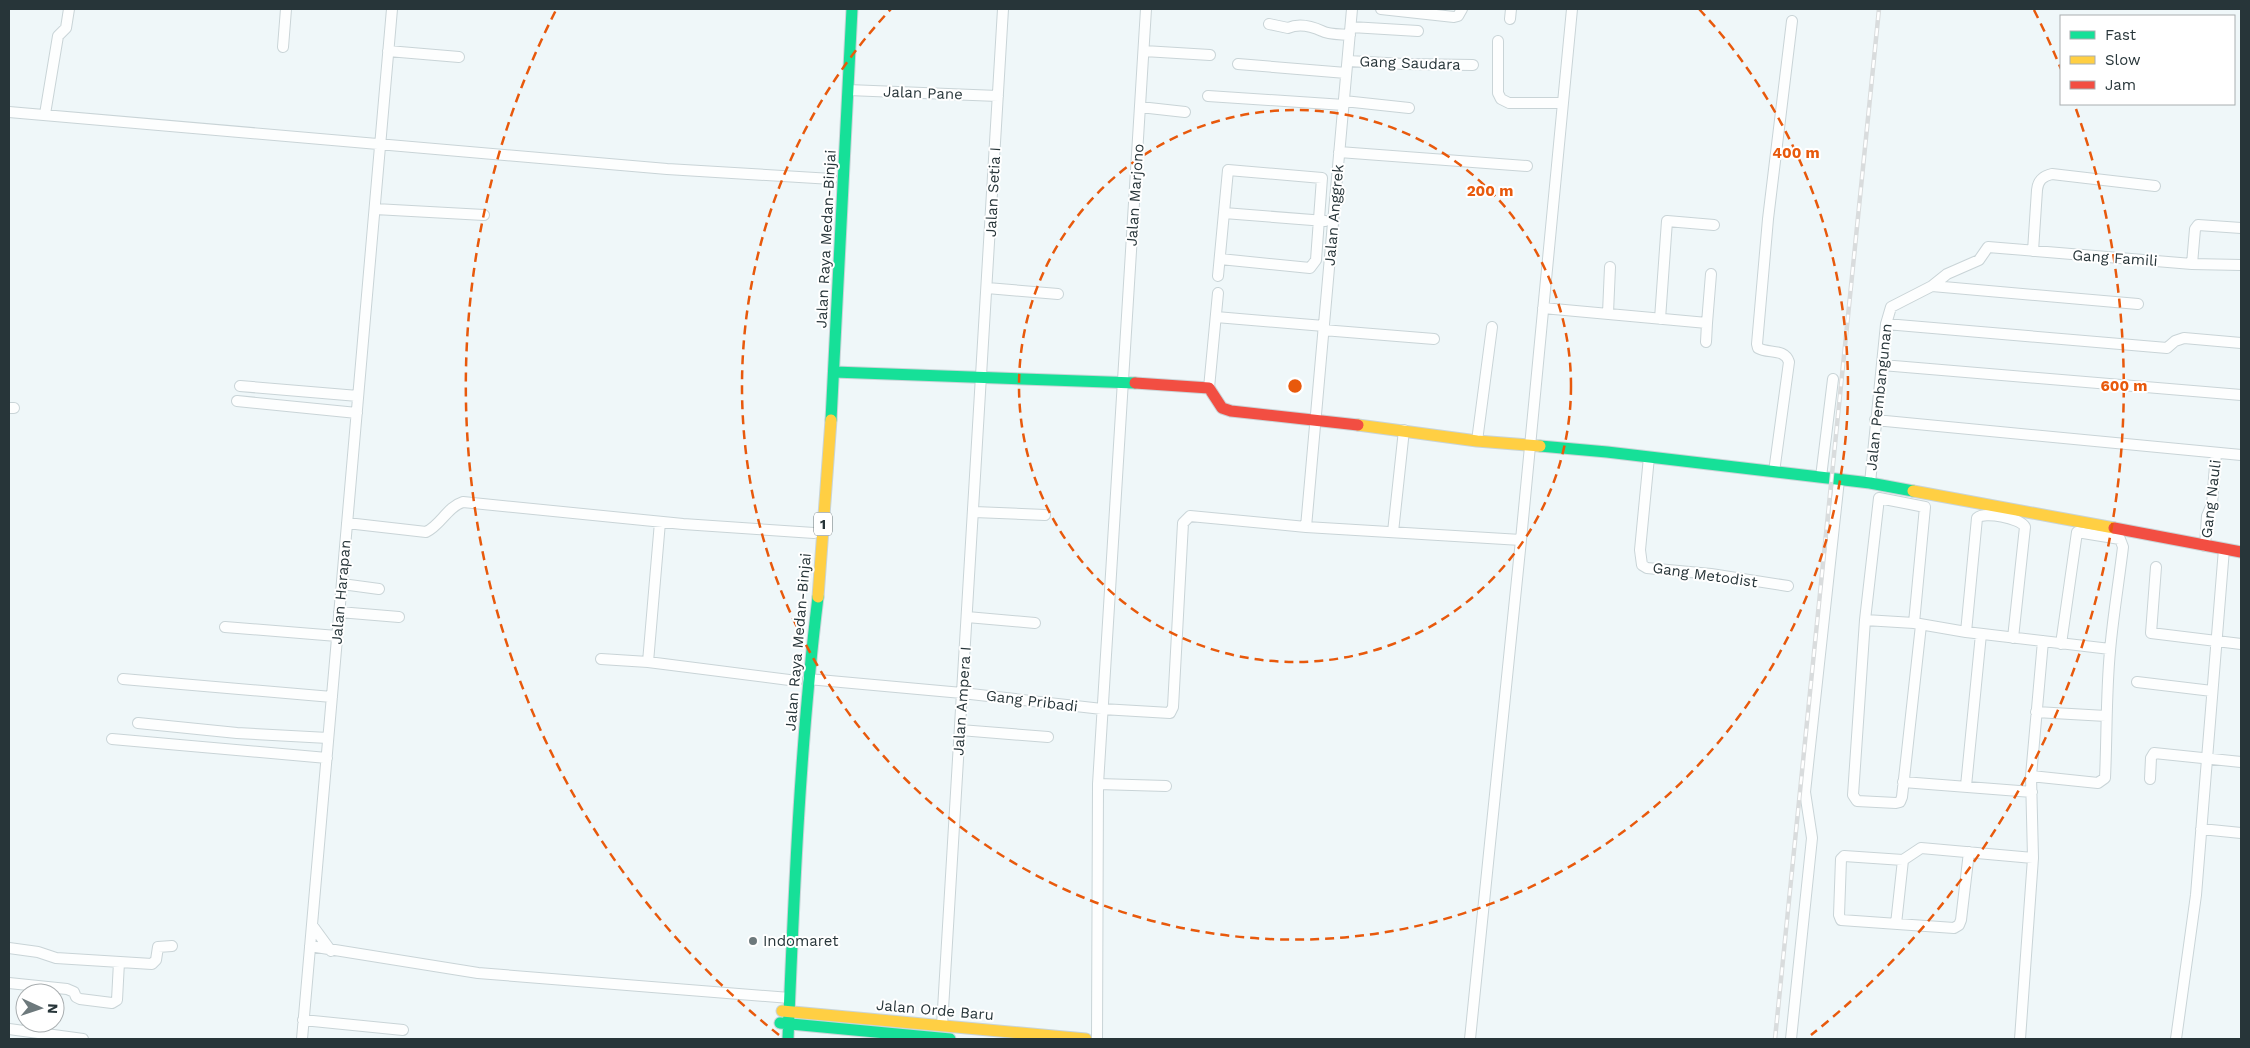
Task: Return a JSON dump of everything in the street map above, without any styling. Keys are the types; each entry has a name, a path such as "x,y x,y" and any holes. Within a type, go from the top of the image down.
{"main road":[{"name":"Jalan Raya Medan-Binjai","path":"802,680 819,586 834,372 835,242 832,178 841,9"},
{"name":"Jalan Raya Medan-Binjai","path":"788,1039 785,1011 802,680 848,90 852,9"},
{"path":"834,372 1123,382 1209,388 1222,408 1231,411 1404,430 1477,441 1649,457 1870,483 2158,535 2241,552"},
{"name":"Jalan Orde Baru","path":"785,1011 1086,1039"},
{"name":"Jalan Raya Medan-Binjai","path":"780,1039 785,1024"},
{"name":"Jalan Orde Baru","path":"785,1024 950,1039"}],"street":[{"path":"45,114 58,36 66,28 70,9"},
{"path":"283,47 286,9"},
{"name":"Jalan Harapan","path":"302,1039 392,9"},
{"name":"Jalan Setia I","path":"982,376 1003,9"},
{"name":"Jalan Marjono","path":"1097,1039 1098,784 1146,9"},
{"name":"Jalan Anggrek","path":"1306,527 1352,9"},
{"path":"1381,9 1454,17 1458,16 1462,9"},
{"path":"1470,1039 1521,540 1572,9"},
{"path":"1774,472 1789,362 1788,358 1782,353 1761,350 1757,344 1768,219 1792,21"},
{"path":"1269,24 1288,28 1294,24 1314,27 1324,31 1418,30"},
{"path":"1498,41 1498,93 1501,100 1509,103 1562,103"},
{"path":"388,51 460,57"},
{"path":"1144,51 1210,56"},
{"name":"Gang Saudara","path":"1348,61 1473,65"},
{"path":"1238,64 1346,73"},
{"name":"Jalan Pane","path":"848,90 998,96"},
{"path":"1208,96 1409,108"},
{"path":"1140,107 1185,112"},
{"path":"9,112 722,173 832,178"},
{"path":"1339,152 1527,166"},
{"path":"1218,276 1228,170 1322,178 1316,260 1310,268 1220,259"},
{"path":"2033,251 2038,183 2046,175 2052,174 2155,186"},
{"path":"375,209 484,215"},
{"path":"1224,213 1333,222"},
{"path":"1660,319 1667,221 1714,225"},
{"path":"2192,264 2195,230 2198,225 2241,228"},
{"name":"Gang Famili","path":"1988,247 2192,264 2241,265"},
{"name":"Jalan Pembangunan","path":"1870,483 1886,324 1891,307 1932,286 1947,274 1979,260 1988,247"},
{"path":"1608,314 1610,267"},
{"path":"1706,342 1711,274"},
{"path":"1932,286 2138,304"},
{"path":"987,288 1058,294"},
{"path":"1209,388 1218,293"},
{"path":"1543,308 1707,323"},
{"path":"1216,317 1434,339"},
{"path":"1886,324 2167,348 2175,341 2184,338 2241,343"},
{"path":"1477,441 1492,327"},
{"path":"1882,365 2241,395"},
{"name":"Jalan Ampera I","path":"942,1026 982,376"},
{"path":"1821,477 1833,379"},
{"path":"240,386 358,396"},
{"path":"237,401 357,413"},
{"path":"1875,420 2241,455"},
{"path":"1393,532 1404,430"},
{"name":"Gang Nauli","path":"2205,546 2207,516 2212,504 2216,453"},
{"name":"Gang Metodist","path":"1649,457 1640,550 1642,565 1647,568 1711,574 1788,586"},
{"path":"1791,1039 1812,838 1804,792 1839,480"},
{"path":"1882,498 1923,505 1925,509 1918,624 1902,797 1900,802 1896,803 1857,801 1853,795 1865,620 1878,500 1882,498"},
{"path":"347,523 426,532 434,528 456,504 463,502 660,522 814,533"},
{"path":"974,512 1045,515"},
{"path":"1966,632 1977,518 1983,514 2018,520 2025,527 2013,638"},
{"name":"Gang Pribadi","path":"601,659 648,662 802,680 962,693 1102,709 1170,713 1173,707 1183,523 1186,518 1190,516 1306,527"},
{"path":"648,662 660,522"},
{"path":"1306,527 1521,540"},
{"path":"2031,776 2098,783 2105,778 2110,650 2122,542 2120,539 2077,532 2062,644"},
{"path":"2176,1039 2195,903 2224,549"},
{"path":"2156,567 2151,633 2241,644"},
{"path":"342,584 379,589"},
{"path":"340,612 399,617"},
{"path":"967,617 1035,623"},
{"path":"1865,620 1918,624 2110,650"},
{"path":"225,627 337,636"},
{"path":"1966,786 1982,634"},
{"path":"2020,1039 2033,858 2031,776 2043,642"},
{"path":"123,679 332,697"},
{"path":"2137,682 2212,691"},
{"path":"2036,712 2106,716"},
{"path":"138,723 237,733 328,738"},
{"path":"960,730 1048,737"},
{"path":"112,739 327,758"},
{"path":"2150,779 2151,758 2154,753 2241,762"},
{"path":"1903,782 2032,792"},
{"path":"1098,784 1166,786"},
{"path":"2201,829 2241,833"},
{"path":"1968,852 1961,920 1954,928 1841,920 1839,915 1842,859 1849,855 1903,860 1922,848 1968,852 2033,858"},
{"path":"1896,924 1903,860"},
{"path":"312,925 332,951"},
{"path":"9,948 38,952 52,957 152,964 156,960 158,947 172,946"},
{"path":"310,946 478,973 786,998"},
{"path":"9,983 67,989 74,992 80,1000 112,1003 117,1000 119,962"},
{"path":"303,1020 403,1030"},
{"path":"9,1029 83,1039"}],"railway":[{"path":"1775,1039 1879,9"}],"traffic: fast":[{"path":"831,420 852,9"},
{"path":"834,372 1135,383"},
{"path":"1540,446 1607,452 1870,483 1913,491"},
{"path":"788,1039 802,763 818,597"},
{"path":"780,1023 950,1039"}],"traffic: slow":[{"path":"818,597 831,420"},
{"path":"1358,425 1477,441 1540,446"},
{"path":"1913,491 2114,528"},
{"path":"782,1011 1086,1039"}],"traffic: jam":[{"path":"1135,383 1209,388 1222,408 1231,411 1358,425"},
{"path":"2114,528 2241,552"}],"place":[{"name":"Indomaret","path":"753,941"}]}
